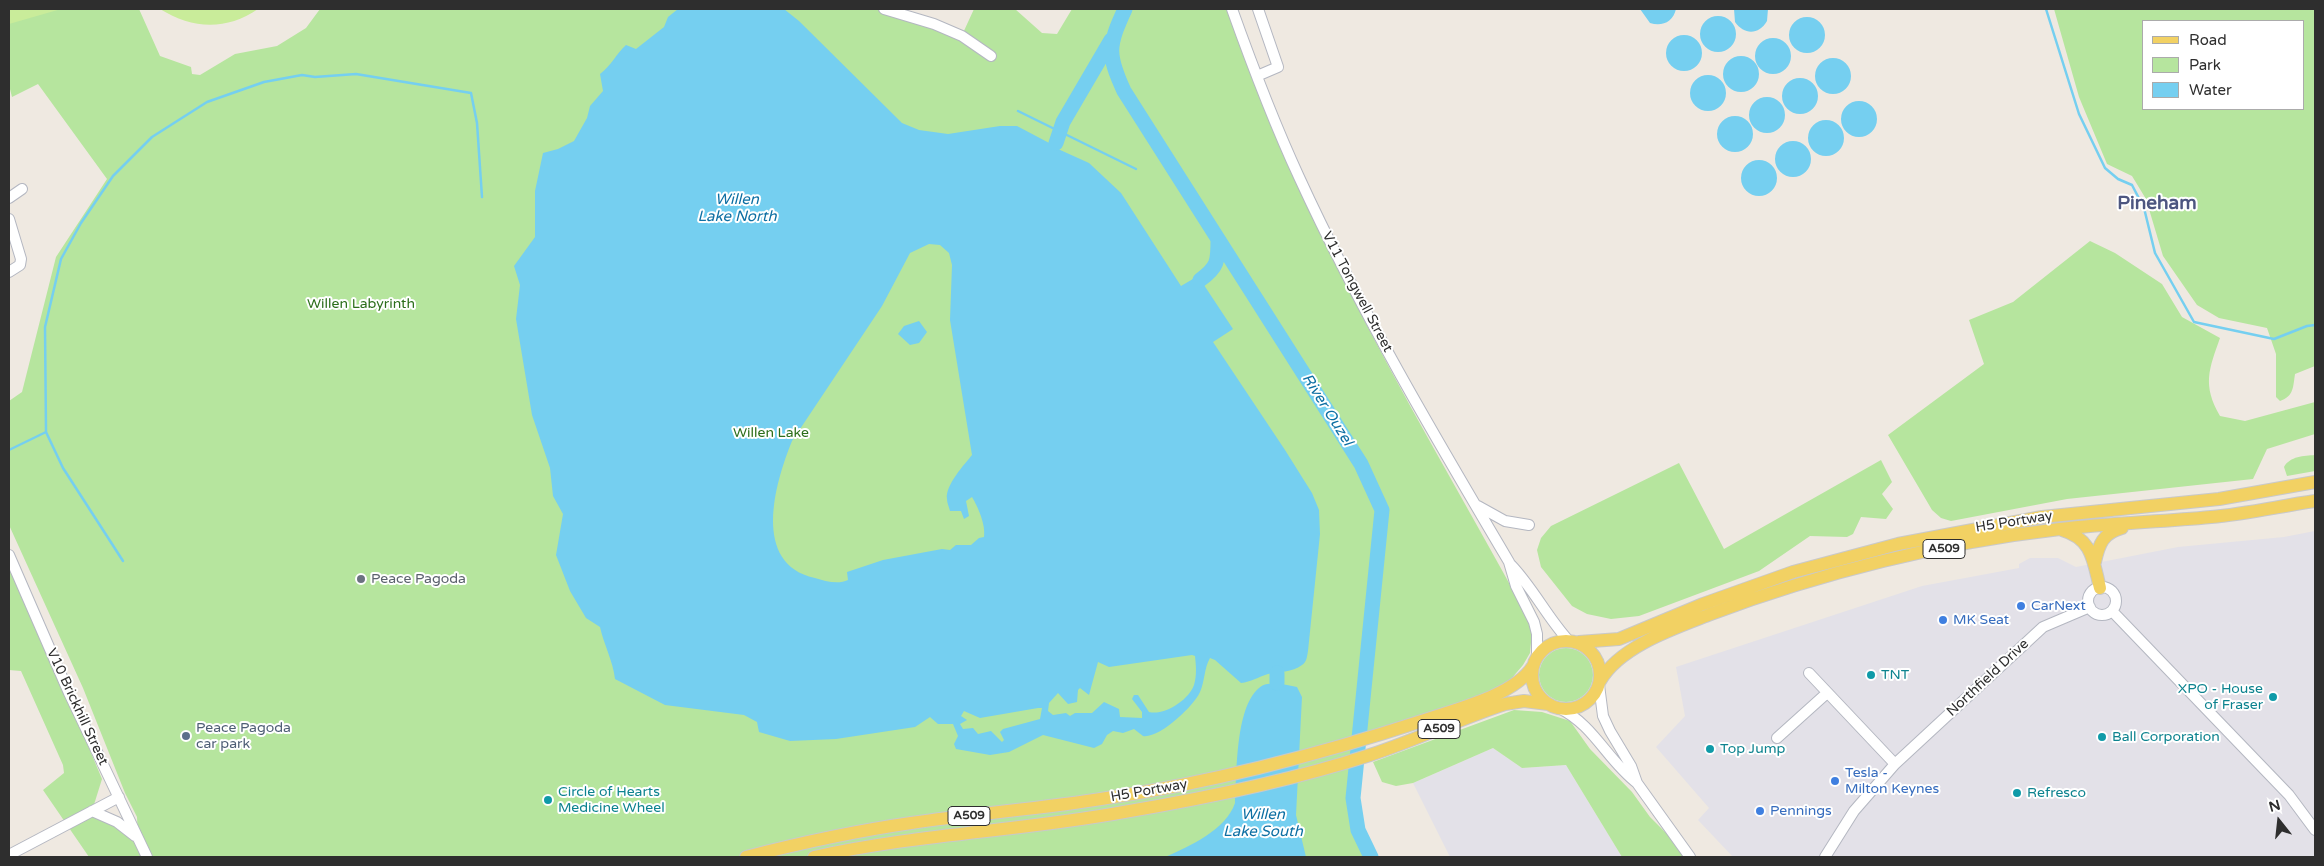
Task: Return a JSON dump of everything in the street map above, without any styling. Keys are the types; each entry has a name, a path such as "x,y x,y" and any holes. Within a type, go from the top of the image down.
{"main road":[{"name":"H5 Portway","path":"1573,641 1619,639 1704,604 1793,572 1908,542 2042,517 2219,499 2315,482"},
{"name":"H5 Portway","path":"1600,683 1614,661 1634,649 1691,622 1773,592 1924,552 2059,529 2237,514 2315,501"},
{"name":"A509","path":"2095,562 2102,540 2108,533 2149,522"},
{"path":"2059,529 2071,532 2087,544 2095,562 2100,588"},
{"name":"A509","path":"1535,661 1550,644 1573,641"},
{"path":"1573,641 1586,646 1597,658 1601,673 1600,683"},
{"name":"H5 Portway","path":"814,857 913,839 1072,821 1198,798 1322,769 1394,746 1502,698 1522,679 1535,661"},
{"path":"1535,661 1532,677 1534,687 1540,697 1554,706"},
{"name":"A509","path":"1554,706 1568,709 1584,704 1591,699 1600,683"},
{"name":"H5 Portway","path":"1502,698 1554,706"},
{"name":"H5 Portway","path":"746,857 874,829 1070,804 1194,783 1286,761 1482,706"}],"street":[{"path":"884,9 934,24 962,36 991,56"},
{"name":"V11 Tongwell Street","path":"1232,9 1298,176 1352,285 1391,358 1509,562 1516,586 1534,622 1537,634 1535,661"},
{"path":"1257,76 1278,67 1258,9"},
{"path":"9,198 22,189"},
{"path":"9,219 22,259 20,265 9,272"},
{"path":"1477,506 1504,521 1529,525"},
{"name":"V10 Brickhill Street","path":"9,556 69,693 147,857"},
{"name":"V11 Tongwell Street","path":"1509,562 1527,581 1555,626 1573,641"},
{"path":"2100,588 2108,589 2115,595 2116,604 2112,611 2100,615 2090,606 2090,595 2100,588"},
{"name":"Northfield Drive","path":"1825,857 1854,811 1895,764 2043,627 2090,606"},
{"path":"2112,611 2289,795 2315,830"},
{"path":"1809,673 1895,764"},
{"path":"1600,683 1603,716 1610,731 1631,766 1637,783 1690,857"},
{"path":"1777,738 1827,693"},
{"path":"1554,706 1585,725 1598,738 1622,772 1637,783"},
{"path":"10,855 118,797"},
{"path":"92,811 117,822 138,838"}],"shaded area":[{"path":"2315,531 2315,857 1733,857 1698,820 1709,808 1656,747 1685,716 1676,667 1922,586 2019,568 2019,564 2030,558 2058,558 2076,567 2178,547 2284,537"},
{"path":"1493,748 1522,768 1566,765 1622,857 1450,857 1413,783"}],"green space":[{"name":"Willen Lake","path":"9,9 139,9 160,56 191,67 192,74 200,75 235,54 277,46 306,28 320,9 884,9 963,33 974,9 1015,9 1042,33 1057,34 1072,9 1232,9 1228,12 1254,81 1312,216 1388,366 1526,614 1532,632 1530,653 1523,665 1500,692 1358,741 1353,798 1358,830 1371,857 89,857 43,790 64,773 63,765 21,671 9,670 9,557 102,779 92,811 123,833 138,838 137,817 125,793 83,688 9,525 9,401 22,392 56,257 107,179 38,84 12,97 9,85"},
{"path":"9,9 61,9 9,24"},
{"path":"160,9 258,9 234,21 209,25 184,21"},
{"path":"2054,9 2315,9 2315,366 2295,374 2292,391 2288,397 2280,401 2276,397 2276,354 2267,328 2219,318 2197,305 2163,256 2146,199 2132,176 2107,164 2079,97"},
{"path":"2090,241 2115,253 2162,284 2182,317 2220,338 2210,368 2209,386 2214,405 2220,416 2245,421 2315,402 2315,434 2267,449 2253,479 2067,499 1951,521 1941,518 1932,510 1888,435 1984,364 1969,320 2013,302"},
{"path":"2315,455 2315,471 2287,476 2284,467 2287,463 2298,457"},
{"path":"1881,460 1892,482 1882,494 1893,509 1886,519 1861,517 1853,534 1847,537 1810,536 1759,571 1639,616 1611,619 1587,614 1572,606 1541,567 1537,550 1541,538 1551,526 1679,463 1724,549"},
{"path":"1566,648 1576,650 1585,656 1591,665 1593,675 1591,685 1585,694 1576,700 1566,702 1556,700 1547,694 1541,685 1539,675 1541,665 1547,656 1556,650"},
{"path":"1514,710 1542,712 1570,721 1590,749 1632,792 1650,817 1671,838 1684,857 1622,857 1566,765 1522,768 1493,748 1413,783 1396,786 1382,782 1373,762"}],"water":[{"name":"Willen Lake North","path":"678,9 784,9 799,21 902,123 919,130 948,134 1000,126 1017,126 1053,145 1056,143 1058,149 1089,163 1121,193 1181,286 1198,276 1233,329 1213,342 1285,450 1312,493 1319,510 1320,534 1308,651 1304,664 1298,668 1268,674 1241,683 1215,660 1210,658 1202,688 1191,705 1166,727 1150,736 1143,736 1134,729 1123,733 1113,731 1107,735 1102,744 1094,748 1043,735 1009,752 990,755 956,749 954,744 958,736 953,724 938,724 930,717 915,727 836,739 790,741 759,732 757,722 744,715 665,705 615,679 600,627 586,618 570,591 556,555 563,514 553,496 550,468 532,415 516,319 520,285 514,266 535,237 535,191 543,153 558,149 574,141 587,118 590,106 603,91 600,74 626,45 636,49 664,27 668,17","holes":["929,244 940,245 949,253 952,265 950,320 972,455 952,481 947,493 947,502 950,511 961,511 964,519 969,516 966,501 972,497 983,522 984,537 979,538 971,545 956,545 950,550 942,549 883,560 847,572 848,580 840,582 815,578 795,570 782,557 775,540 773,520 775,499 785,458 792,441 882,306 910,253","1192,655 1195,656 1196,678 1187,696 1175,706 1162,712 1149,712 1138,695 1134,695 1132,699 1142,712 1142,718 1120,717 1119,709 1104,702 1092,713 1075,713 1070,716 1066,713 1053,715 1048,711 1049,703 1058,693 1068,704 1077,702 1078,690 1080,688 1089,695 1098,662 1109,667","1038,708 1042,708 1040,719 1003,729 1000,732 1004,740 1002,742 991,731 978,734 973,728 963,729 960,724 967,720 961,716 964,711 980,718"]},
{"path":"1640,9 1676,9 1670,20 1663,24 1654,24 1650,23"},
{"path":"1734,9 1768,9 1767,21 1764,26 1756,31 1747,31 1735,22"},
{"path":"1718,16 1725,17 1731,21 1735,27 1735,41 1731,47 1725,51 1718,52 1711,51 1705,47 1701,41 1700,34 1701,27 1705,21 1711,17"},
{"path":"1807,17 1814,18 1820,22 1824,28 1824,42 1820,48 1814,52 1807,53 1800,52 1794,48 1790,42 1789,35 1790,28 1794,22 1800,18"},
{"path":"1684,35 1691,36 1697,40 1701,46 1701,60 1697,66 1691,70 1684,71 1677,70 1671,66 1667,60 1666,53 1667,46 1671,40 1677,36"},
{"path":"1773,38 1780,39 1786,43 1790,49 1790,63 1786,69 1780,73 1773,74 1766,73 1760,69 1756,63 1755,56 1756,49 1760,43 1766,39"},
{"path":"1741,56 1748,57 1754,61 1758,67 1758,81 1754,87 1748,91 1741,92 1734,91 1728,87 1724,81 1723,74 1724,67 1728,61 1734,57"},
{"path":"1833,58 1840,59 1846,63 1850,69 1850,83 1846,89 1840,93 1833,94 1826,93 1820,89 1816,83 1815,76 1816,69 1820,63 1826,59"},
{"path":"1708,75 1715,76 1721,80 1725,86 1725,100 1721,106 1715,110 1708,111 1701,110 1695,106 1691,100 1690,93 1691,86 1695,80 1701,76"},
{"path":"1800,78 1807,79 1813,83 1817,89 1817,103 1813,109 1807,113 1800,114 1793,113 1787,109 1783,103 1782,96 1783,89 1787,83 1793,79"},
{"path":"1767,97 1774,98 1780,102 1784,108 1784,122 1780,128 1774,132 1767,133 1760,132 1754,128 1750,122 1749,115 1750,108 1754,102 1760,98"},
{"path":"1859,101 1866,102 1872,106 1876,112 1876,126 1872,132 1866,136 1859,137 1852,136 1846,132 1842,126 1841,119 1842,112 1846,106 1852,102"},
{"path":"1735,116 1742,117 1748,121 1752,127 1752,141 1748,147 1742,151 1735,152 1728,151 1722,147 1718,141 1717,134 1718,127 1722,121 1728,117"},
{"path":"1826,120 1833,121 1839,125 1843,131 1843,145 1839,151 1833,155 1826,156 1819,155 1813,151 1809,145 1808,138 1809,131 1813,125 1819,121"},
{"path":"1793,141 1800,142 1806,146 1810,152 1810,166 1806,172 1800,176 1793,177 1786,176 1780,172 1776,166 1775,159 1776,152 1780,146 1786,142"},
{"path":"1759,160 1766,161 1772,165 1776,171 1776,185 1772,191 1766,195 1759,196 1752,195 1746,191 1742,185 1741,178 1742,171 1746,165 1752,161"},
{"path":"919,321 927,332 919,343 910,345 898,334 904,326"},
{"name":"Willen Lake South","path":"1277,683 1297,687 1302,697 1296,815 1306,857 1165,857 1206,836 1224,821 1230,813 1235,803 1237,759 1245,710 1251,697 1261,686"}],"waterway":[{"name":"River Ouzel","path":"1125,9 1115,32 1112,50 1112,59 1124,91 1361,464 1382,510 1353,798 1358,830 1371,857"},
{"path":"2046,9 2079,114 2105,168 2118,179 2132,185 2144,208 2155,253 2194,322 2274,339 2307,326 2315,325"},
{"path":"1056,143 1063,122 1111,40"},
{"path":"123,561 63,468 46,432 45,327 61,259 81,223 113,176 152,137 207,102 264,82 302,75 315,77 356,74 471,93 477,123 482,197"},
{"path":"1018,111 1136,169"},
{"path":"1200,280 1216,263 1218,240"},
{"path":"9,450 46,432"},
{"path":"1277,673 1277,683"}],"place":[{"name":"Peace Pagoda","path":"361,579"},
{"name":"CarNext","path":"2021,606"},
{"name":"MK Seat","path":"1943,620"},
{"name":"TNT","path":"1871,675"},
{"name":"XPO - House of Fraser","path":"2273,697"},
{"name":"Peace Pagoda car park","path":"186,736"},
{"name":"Ball Corporation","path":"2102,737"},
{"name":"Top Jump","path":"1710,749"},
{"name":"Tesla - Milton Keynes","path":"1835,781"},
{"name":"Refresco","path":"2017,793"},
{"name":"Circle of Hearts Medicine Wheel","path":"548,800"},
{"name":"Pennings","path":"1760,811"}],"district":[{"name":"Pineham","path":"2157,204"}],"park label":[{"name":"Willen Labyrinth","path":"361,304"}]}
